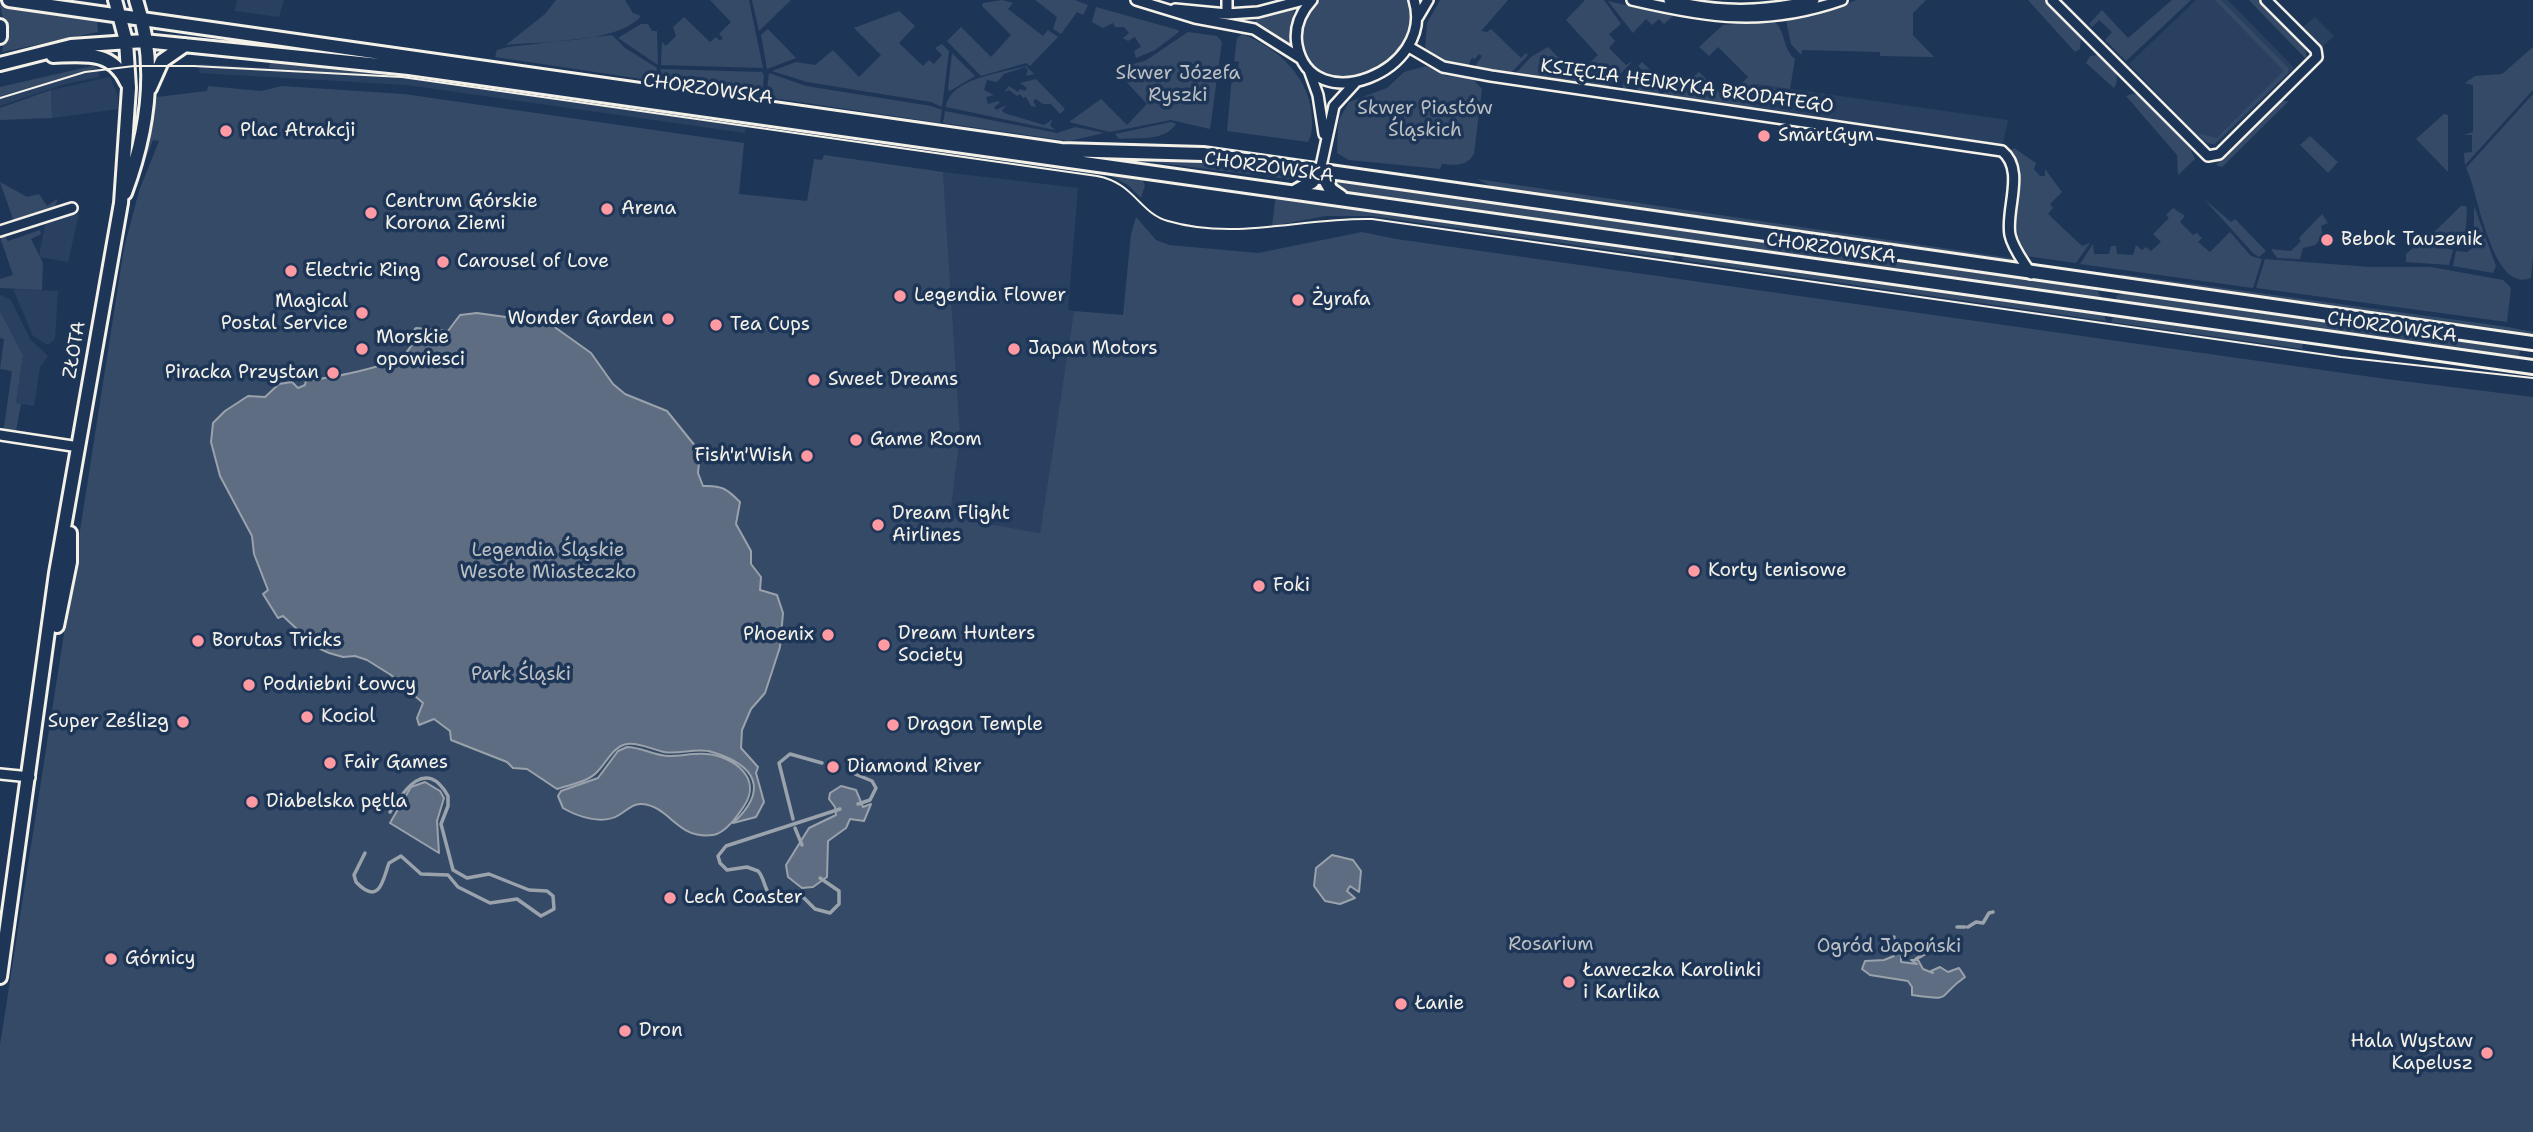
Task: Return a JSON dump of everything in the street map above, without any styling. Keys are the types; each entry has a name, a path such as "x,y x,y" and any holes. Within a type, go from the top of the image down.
{"main road":[{"name":"CHORZOWSKA","path":"9,0 1061,150 1203,153 2031,274 2533,343"},
{"path":"53,6 66,0"},
{"name":"ZŁOTA","path":"0,976 43,685 56,573 121,203 129,86 125,41 115,0"},
{"name":"ZŁOTA","path":"136,0 142,18 149,89"},
{"path":"0,26 0,37"},
{"name":"CHORZOWSKA","path":"0,64 71,46 145,41 421,69 2533,367"},
{"name":"ZŁOTA","path":"121,203 134,167 149,89 162,61 187,44"},
{"path":"24,57 96,55 114,63 129,86"},
{"path":"1296,191 1312,181 1320,171 1331,190 1343,198"},
{"path":"2105,308 2109,285"}],"street":[{"path":"1136,0 1174,9 1227,14 1258,12 1304,0"},
{"path":"1227,0 1227,14"},
{"path":"1312,0 1297,26 1297,46 1318,94 1325,139"},
{"path":"1414,0 1418,18"},
{"path":"1320,171 1334,106 1355,83 1394,63 1409,47 1418,18 1428,0"},
{"path":"1632,0 1692,14 1736,19 1789,15 1842,0"},
{"path":"1669,0 1740,11 1780,8 1814,0"},
{"path":"2052,0 2208,156 2218,154 2317,57 2316,50 2266,0"},
{"path":"1174,9 1195,18 1254,29 1329,81 1355,83"},
{"name":"KSIĘCIA HENRYKA BRODATEGO","path":"1409,47 1443,67 1479,74 2001,151 2010,160 2013,171 2010,234 2031,274"},
{"path":"0,231 72,208"},
{"path":"0,435 79,447"},
{"path":"0,774 30,777"}],"shaded area":[{"path":"237,0 284,0 279,17 235,11"},
{"path":"2196,0 2228,0 2294,68 2215,145 2204,142 2129,64"},
{"path":"2315,17 2334,36 2321,48 2301,29"},
{"path":"200,64 394,75 464,83 746,124 745,133 407,85 199,73"},
{"path":"98,68 99,77 62,85 0,106 0,96"},
{"path":"110,77 118,97 118,109 52,118 51,90"},
{"path":"1756,84 2008,120 2002,148 1753,112"},
{"path":"943,172 1078,188 1068,310 1074,311 1040,533 950,517 960,435"},
{"path":"79,214 68,262 39,257 46,219"},
{"path":"13,289 58,291 55,339 48,345 33,336"},
{"path":"0,295 11,300 30,339 48,356 40,367 34,406 16,403 23,355 0,311"},
{"path":"477,313 549,323 591,353 613,384 625,394 667,411 700,452 698,473 703,486 724,489 740,502 736,524 751,551 751,564 761,577 760,590 777,595 783,613 780,647 765,693 751,709 742,730 741,748 758,767 756,773 764,802 756,817 733,823 751,799 754,789 752,780 739,764 727,757 706,751 670,753 636,744 622,745 592,776 557,789 527,769 513,768 507,762 451,740 450,731 434,719 419,725 417,718 423,703 391,675 367,660 355,656 343,657 316,647 283,616 278,618 263,594 268,590 254,554 252,536 220,476 211,442 213,423 225,411 248,396 265,397 279,384 292,382 298,388 305,385 306,380 358,372 397,359 405,354 415,340 413,331 416,328 448,331 460,315"},
{"path":"627,747 664,756 706,754 726,759 742,770 747,778 749,796 731,823 713,835 691,833 660,810 642,804 633,806 613,818 598,820 563,808 558,796 561,791 598,778 618,751"},
{"path":"425,782 440,791 444,798 437,821 439,853 390,823 411,787"},
{"path":"841,786 856,790 863,807 871,804 864,821 850,819 846,828 828,841 827,877 813,887 802,888 788,877 786,865 809,828 836,815 835,807 829,799 830,793"},
{"path":"1332,855 1353,860 1361,871 1359,892 1350,886 1347,891 1355,898 1340,904 1325,901 1314,886 1316,868"},
{"path":"1882,940 1897,944 1895,949 1901,955 1901,962 1917,964 1911,960 1918,960 1923,969 1933,973 1931,971 1940,967 1948,972 1959,968 1965,977 1943,996 1934,998 1912,995 1912,987 1908,981 1870,975 1862,969 1865,961 1884,960 1894,956 1889,945"}],"green space":[{"path":"556,0 625,0 633,13 641,16 615,32 597,36 578,40 506,45 545,14"},
{"path":"710,0 749,0 763,68 661,65 662,42 666,46 676,36 673,27 684,17 710,42 716,37 720,41 723,38 719,34 731,22"},
{"path":"752,0 791,0 759,31"},
{"path":"1002,0 1013,3 1008,9 1043,36 1048,30 1058,37 1030,66 1026,63 981,76 947,41 961,27 991,57 1011,35 982,6 983,3"},
{"path":"1035,0 1075,0 1088,5 1083,15 1077,12 1061,34 1053,29 1057,17"},
{"path":"1321,0 1408,0 1411,24 1403,45 1387,62 1367,73 1345,77 1324,73 1309,61 1302,38 1307,16"},
{"path":"1440,0 1508,0 1481,31 1487,32 1491,29 1521,58 1526,53 1528,55 1510,74 1474,68 1482,56 1479,54 1475,59 1472,58 1467,67 1445,62 1425,51 1427,23"},
{"path":"1585,0 1604,0 1621,24 1609,34 1615,41 1609,48 1626,65 1633,61 1606,88 1514,75 1531,57 1548,47 1576,75 1598,55 1566,20"},
{"path":"1856,0 1926,0 1913,13 1913,35 1934,57 1880,56 1880,52 1802,50 1801,55 1791,44 1786,20 1832,10"},
{"path":"2028,0 2045,0 2081,37 2080,49 2075,52"},
{"path":"2172,0 2191,0 2126,61 2105,40 2112,32 2099,20 2092,27 2089,24 2102,10 2128,38"},
{"path":"2215,0 2221,0 2288,68 2288,73 2214,144 2208,143 2197,133 2217,138 2284,71"},
{"path":"2249,0 2259,0 2304,44 2307,60"},
{"path":"1608,1 1673,16 1664,24 1659,19 1652,25 1646,19 1633,33"},
{"path":"0,5 97,18 98,32 2,52 6,30"},
{"path":"1096,7 1179,32 1155,50 1136,58 1134,51 1141,47 1135,37 1128,41 1123,38 1129,33 1124,27 1115,27 1113,23 1103,28 1092,22"},
{"path":"1294,10 1290,43 1255,22 1257,17"},
{"path":"899,11 915,26 899,43 923,66 929,60 934,64 942,55 935,48 942,44 949,51 942,107 931,102 807,82 772,71 796,62 815,65 833,50 859,77 881,55 854,28"},
{"path":"1775,22 1795,59 1790,89 1757,84 1753,109 1660,96 1674,82 1676,89 1688,87 1688,81 1699,72 1726,99 1748,77 1718,47 1709,56 1699,47 1723,25"},
{"path":"641,24 648,24 652,31 657,31 658,65 618,38"},
{"path":"768,29 796,58 767,69 761,35"},
{"name":"Skwer Józefa Ryszki","path":"1188,32 1217,36 1222,42 1210,129 1171,120 1110,132 1069,122 1101,99 1127,125 1147,104 1119,74 1120,67 1145,61"},
{"path":"1242,34 1269,48 1291,67 1300,79 1311,106 1312,130 1308,142 1227,131 1232,76 1237,76 1239,62 1234,61 1237,38"},
{"path":"612,35 625,48 657,68 655,81 495,57 497,50 508,47"},
{"path":"2533,47 2533,90 2465,165 2464,153 2472,152 2472,135 2464,135 2473,132 2473,85 2465,83 2475,76 2502,74"},
{"path":"952,53 975,76 950,91 948,89"},
{"path":"2099,55 2116,74 2114,88 2086,63 2090,56"},
{"path":"270,61 422,75 746,121 746,124 431,79 269,68"},
{"path":"1642,62 1666,85 1656,95 1622,90 1624,80 1627,82 1626,88 1636,90 1641,84 1627,76 1629,74 1635,79 1638,77 1632,71 1635,68 1641,74 1643,71 1638,66"},
{"path":"92,66 98,68 0,96 0,87"},
{"path":"1026,66 1034,74 1026,76 1028,70 1025,67 1004,74 997,82 987,80 984,90 994,95 986,97 988,104 998,101 1000,103 994,107 996,110 1007,105 1002,110 1004,113 1044,125 1053,119 1050,125 1055,130 946,107 957,89 967,83"},
{"name":"Skwer Piastów Śląskich","path":"1426,66 1446,76 1472,78 1482,89 1474,154 1471,158 1460,164 1442,164 1440,169 1349,160 1337,153 1338,122 1349,102 1387,88 1404,72"},
{"path":"661,69 762,72 762,97 659,82"},
{"path":"769,73 806,86 931,106 942,110 940,123 766,97"},
{"path":"1036,79 1065,109 1060,114 1051,104 1043,104 1036,99 1033,101 1036,107 1031,106 1026,97 1023,98 1020,94 1017,96 1009,90 1004,92 1009,86 1018,92 1020,89 1025,91 1027,88 1020,83"},
{"name":"Park Śląski","path":"208,86 261,91 282,86 404,94 744,143 739,194 807,201 814,159 822,160 824,155 943,172 960,435 950,517 1040,533 1074,311 1123,315 1131,234 1136,217 1156,240 1169,245 1258,253 1362,232 2386,379 2533,397 2533,1132 0,1132 0,1045 124,248 139,191 159,141 153,140 144,163 157,97 207,91"},
{"path":"51,90 52,118 0,120 0,108"},
{"path":"2533,94 2533,256 2531,278 2517,279 2506,271 2496,256 2466,168"},
{"path":"2139,95 2190,148 2195,159 2178,175 2177,155 2126,96"},
{"path":"2281,101 2289,101 2222,167 2216,165"},
{"path":"945,111 1057,133 1075,127 1104,133 1069,141 943,123"},
{"path":"2444,114 2448,115 2448,172 2416,139"},
{"path":"1171,122 1176,124 1171,130 1158,136 1119,139 1115,134"},
{"path":"2310,136 2338,162 2328,173 2300,145"},
{"path":"2014,148 2036,163 2034,169 2040,176 2045,176 2045,169 2062,192 2050,204 2053,208 2048,214 2082,246 2090,243 2076,263 2026,256 2017,229 2018,175 2009,151"},
{"path":"986,155 1141,177 1145,185 1141,198 1128,185 1109,175 979,157"},
{"path":"1185,158 1306,175 1307,178 1304,181 1127,159"},
{"path":"1334,179 2096,289 2101,297 2093,301 1353,193 1334,188 1331,182"},
{"path":"1477,179 2017,259 2018,264 1499,190"},
{"path":"0,182 27,197 39,194 47,206 57,199 57,202 53,209 0,226 13,219"},
{"path":"1276,194 1672,251 1674,259 1372,216 1326,216 1272,226"},
{"path":"2204,199 2231,222 2235,219 2266,251 2259,257 2253,253"},
{"path":"2461,206 2466,206 2467,210 2465,240 2454,243 2428,238"},
{"path":"2474,206 2496,266 2493,273 2453,266 2456,251 2467,252 2474,247"},
{"path":"2173,208 2185,216 2180,222 2193,235 2197,233 2202,238 2198,242 2210,252 2230,232 2251,256 2262,259 2253,288 2080,264 2093,244 2094,254 2109,254 2111,246 2116,246 2117,254 2133,255 2136,245 2142,250 2146,247 2151,251 2161,242 2153,234 2169,218 2166,215"},
{"path":"2322,214 2328,223 2321,226 2323,237 2315,245 2303,248 2300,259 2277,258 2271,249 2291,251 2301,241 2299,238"},
{"path":"40,230 41,234 31,239 43,263 42,290 0,288 0,279 13,275 0,237 4,235 8,241"},
{"path":"2420,242 2453,250 2449,265 2406,262 2406,254"},
{"path":"1685,254 2104,314 2106,321 1682,260"},
{"path":"2265,259 2370,267 2431,267 2503,280 2511,288 2507,322 2256,288"},
{"path":"2120,274 2508,327 2533,332 2533,337 2132,282 2132,277 2128,277 2127,281"},
{"path":"2125,293 2520,347 2519,359 2118,303 2116,296"},
{"path":"0,311 23,355 16,403 21,404 16,431 4,430 12,371 0,369 4,339 0,338"},
{"path":"2114,315 2303,341 2302,349 2111,322"}],"waterway":[{"name":"Diamond River","path":"793,819 779,763 790,754 822,763"},
{"name":"Diamond River","path":"855,774 872,781 876,788 870,800 858,804"},
{"path":"365,853 354,875 356,882 370,892 379,888 389,863 401,856 421,874 448,875 458,887 490,903 517,899 541,916 554,909 553,896 547,891 529,890 489,874 467,878 453,870 441,824 448,806 448,796 432,779 416,781 390,812"},
{"name":"Diamond River","path":"820,878 839,891 839,904 830,913 815,909 799,893 783,899 772,897 758,871 747,867 727,870 720,863 718,856 726,846 840,809"},
{"name":"Diamond River","path":"795,828 802,845"},
{"path":"1968,927 1976,922 1983,923 1989,913 1993,912"},
{"path":"1957,927 1965,927"},
{"path":"1887,940 1894,937 1893,944"},
{"path":"1916,959 1936,947"}],"tram line":[{"path":"0,98 85,72 134,66 194,66 402,77 1097,176 1129,191 1158,217 1194,227 1244,229 1372,219 2341,357 2533,378"}],"place":[{"name":"Plac Atrakcji","path":"226,131"},
{"name":"SmartGym","path":"1764,136"},
{"name":"Arena","path":"607,209"},
{"name":"Centrum Górskie Korona Ziemi","path":"371,213"},
{"name":"Bebok Tauzenik","path":"2327,240"},
{"name":"Carousel of Love","path":"443,262"},
{"name":"Electric Ring","path":"291,271"},
{"name":"Legendia Flower","path":"900,296"},
{"name":"Żyrafa","path":"1298,300"},
{"name":"Magical Postal Service","path":"362,313"},
{"name":"Wonder Garden","path":"668,319"},
{"name":"Tea Cups","path":"716,325"},
{"name":"Morskie opowiesci","path":"362,349"},
{"name":"Japan Motors","path":"1014,349"},
{"name":"Piracka Przystan","path":"333,373"},
{"name":"Sweet Dreams","path":"814,380"},
{"name":"Game Room","path":"856,440"},
{"name":"Fish'n'Wish","path":"807,456"},
{"name":"Dream Flight Airlines","path":"878,525"},
{"name":"Korty tenisowe","path":"1694,571"},
{"name":"Foki","path":"1259,586"},
{"name":"Phoenix","path":"828,635"},
{"name":"Borutas Tricks","path":"198,641"},
{"name":"Dream Hunters Society","path":"884,645"},
{"name":"Podniebni Łowcy","path":"249,685"},
{"name":"Kociol","path":"307,717"},
{"name":"Super Ześlizg","path":"183,722"},
{"name":"Dragon Temple","path":"893,725"},
{"name":"Fair Games","path":"330,763"},
{"name":"Diamond River","path":"833,767"},
{"name":"Diabelska pętla","path":"252,802"},
{"name":"Lech Coaster","path":"670,898"},
{"name":"Górnicy","path":"111,959"},
{"name":"Ławeczka Karolinki i Karlika","path":"1569,982"},
{"name":"Łanie","path":"1401,1004"},
{"name":"Dron","path":"625,1031"},
{"name":"Hala Wystaw Kapelusz","path":"2487,1053"}],"park label":[{"name":"Legendia Śląskie Wesołe Miasteczko","path":"548,562"},
{"name":"Rosarium","path":"1551,945"},
{"name":"Ogród Japoński","path":"1889,947"}]}
